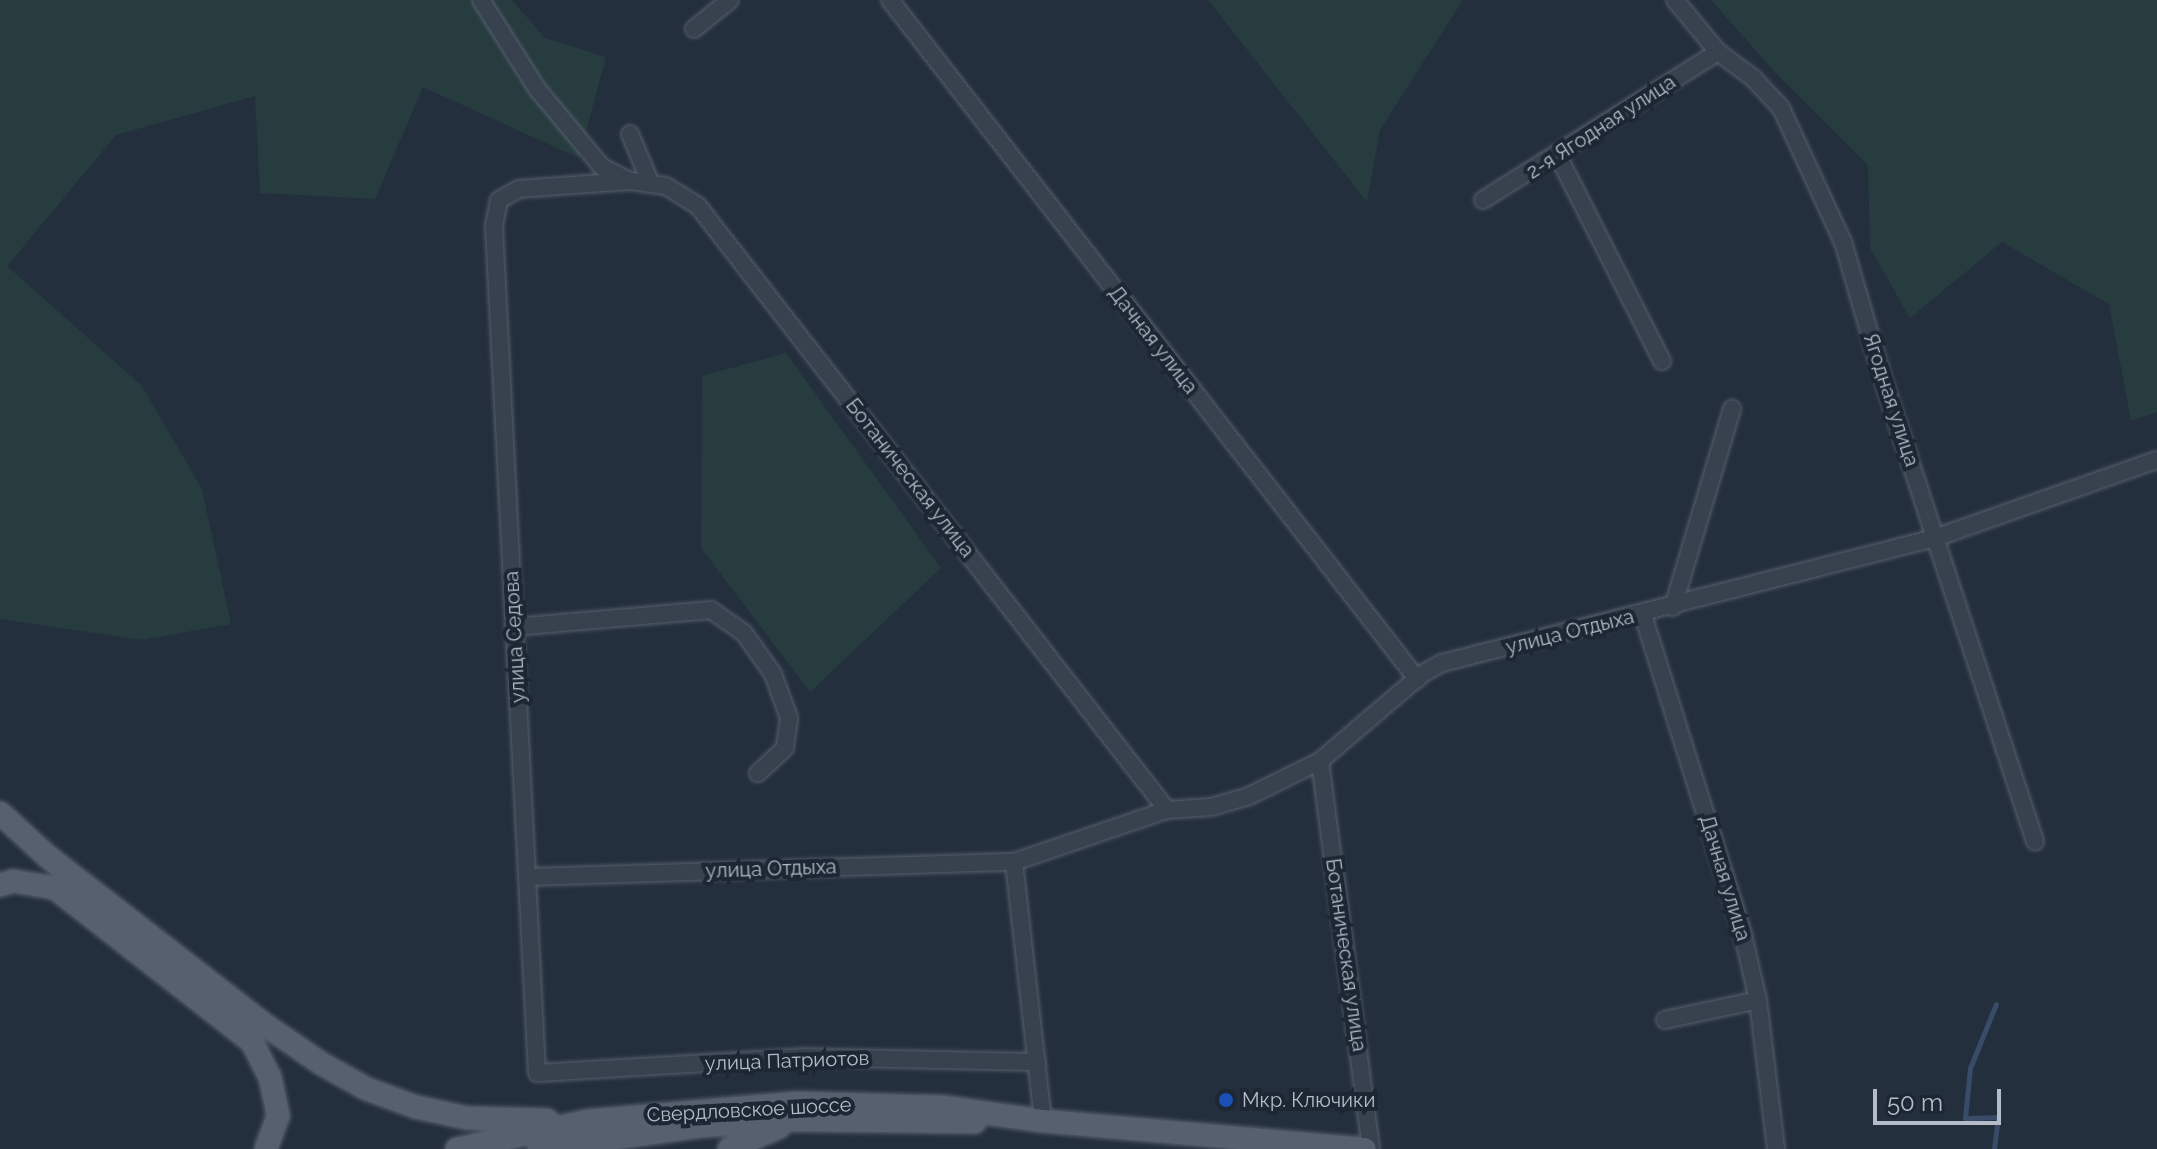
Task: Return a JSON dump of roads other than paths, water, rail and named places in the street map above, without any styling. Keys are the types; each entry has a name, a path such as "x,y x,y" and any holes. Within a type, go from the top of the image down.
{"main road":[{"path":"0,813 47,856 265,1025 322,1064 367,1089 416,1107 467,1118 588,1121"},
{"path":"0,885 13,881 55,888 252,1042 270,1077 278,1116 266,1149"},
{"name":"Свердловское шоссе","path":"457,1149 588,1121 797,1103 943,1107 1043,1121 1365,1149"},
{"path":"729,1149 795,1120"},
{"name":"Свердловское шоссе","path":"539,1149 624,1134 795,1120 1043,1121"}],"street":[{"path":"481,0 538,90 593,157 602,167 630,181"},
{"path":"694,29 730,0"},
{"name":"Дачная улица","path":"890,0 1417,679"},
{"name":"Ягодная улица","path":"1675,0 1718,52 1753,78 1781,108 1843,242 1935,538 2035,842"},
{"name":"2-я Ягодная улица","path":"1483,200 1558,156 1718,52"},
{"path":"630,134 651,184"},
{"path":"1558,156 1662,361"},
{"name":"Ботаническая улица","path":"630,181 666,186 698,206 1167,810"},
{"name":"улица Седова","path":"537,1073 494,226 499,200 519,189 630,181"},
{"path":"1673,607 1732,409"},
{"name":"улица Отдыха","path":"529,877 1014,862 1167,810 1230,803 1320,761 1417,679 1442,663 1643,615 1935,538 2157,460"},
{"path":"514,627 711,610 744,633 773,674 789,718 785,748 758,773"},
{"name":"Дачная улица","path":"1643,615 1743,935 1758,1000 1776,1149"},
{"name":"Ботаническая улица","path":"1320,761 1371,1149"},
{"path":"1014,862 1043,1121"},
{"path":"1665,1020 1758,1000"},
{"name":"улица Патриотов","path":"537,1073 807,1057 1037,1062"}],"waterway":[{"path":"1994,1149 1998,1117 1965,1118 1970,1068 1996,1004"}],"place":[{"name":"Мкр. Ключики","path":"1226,1100"}]}
